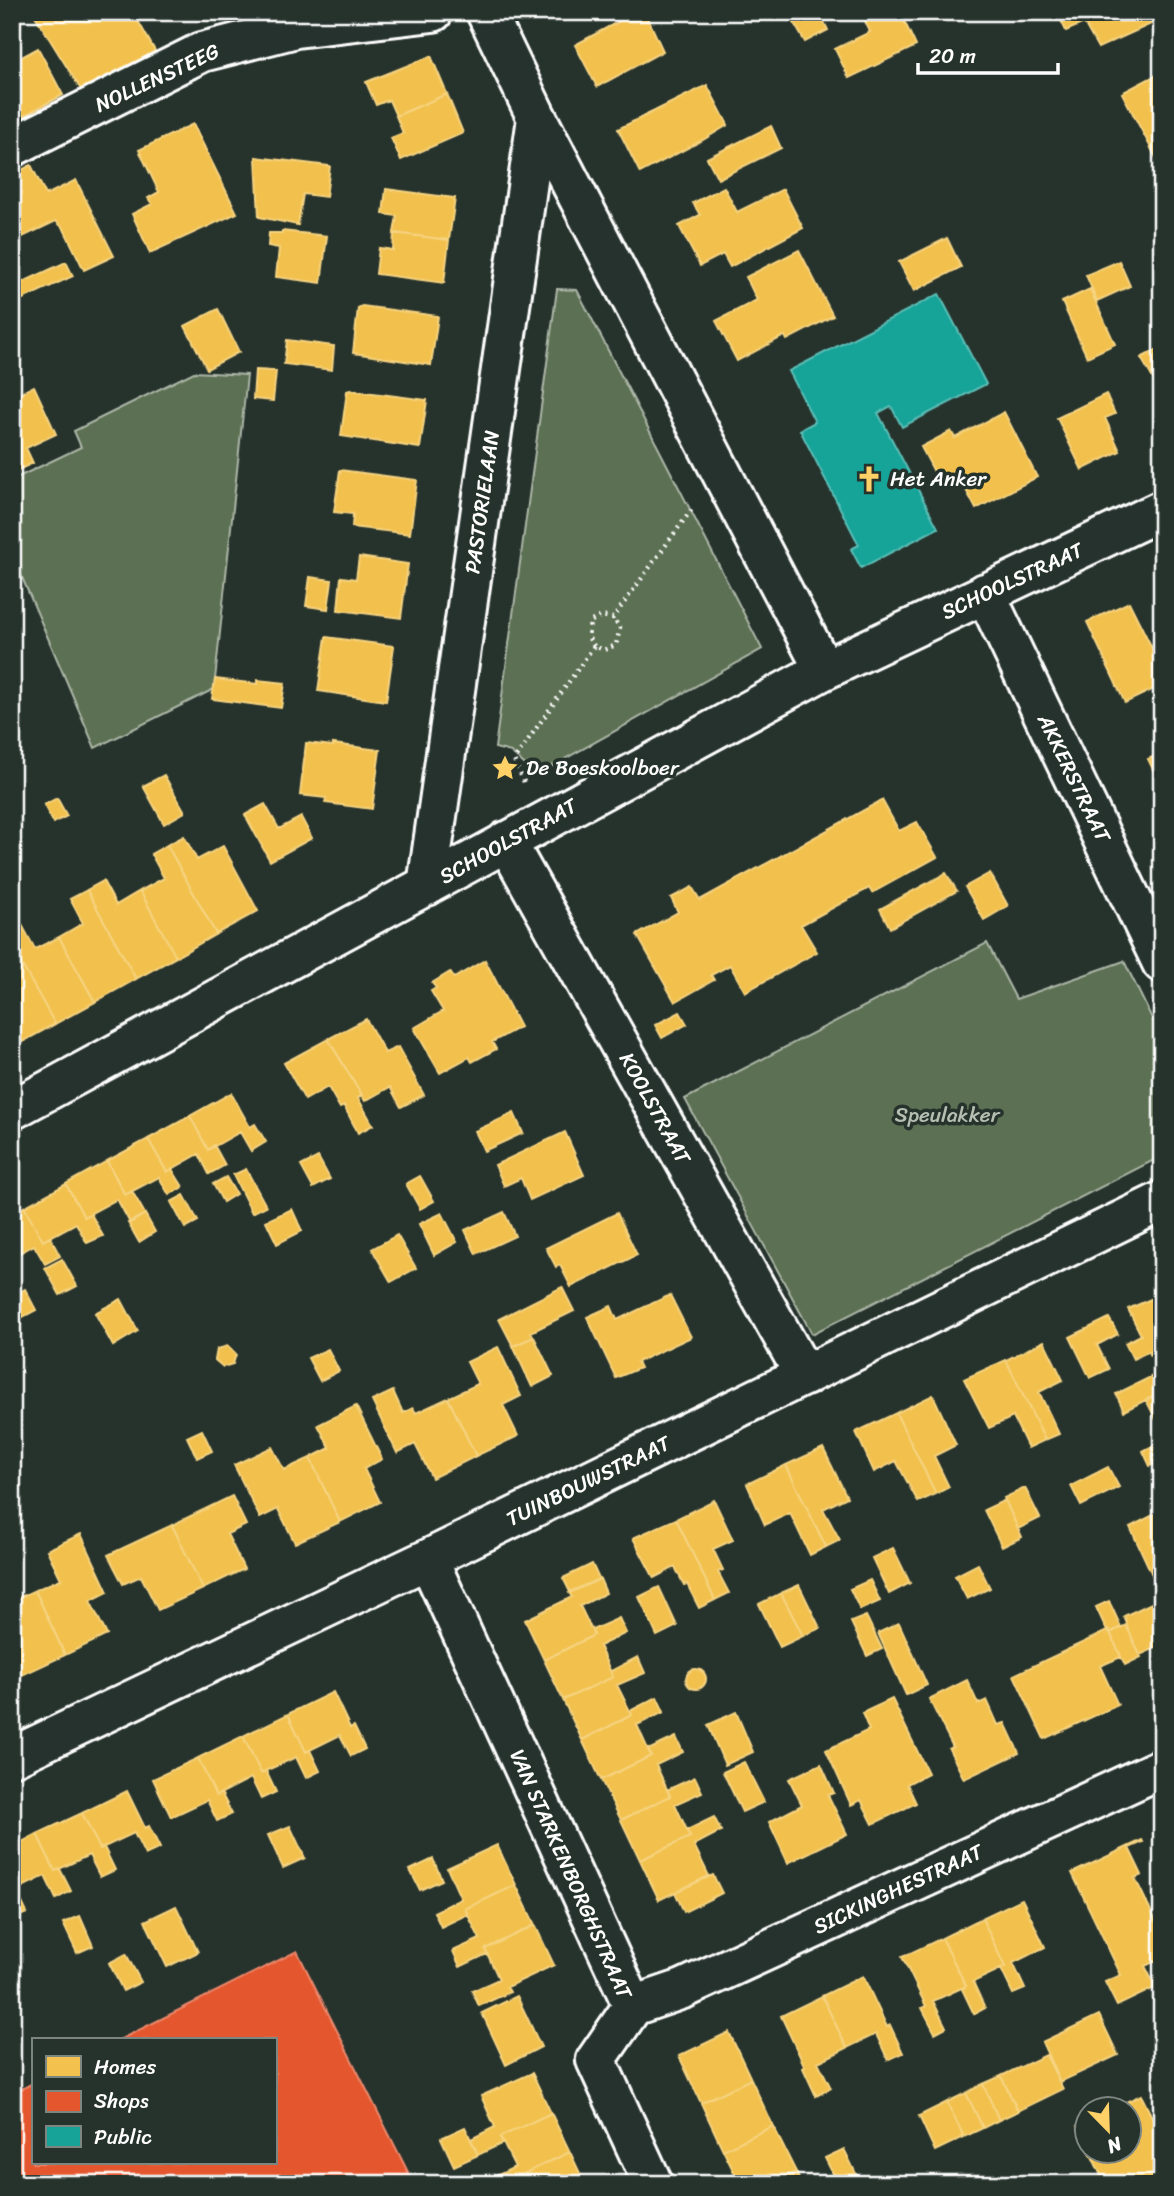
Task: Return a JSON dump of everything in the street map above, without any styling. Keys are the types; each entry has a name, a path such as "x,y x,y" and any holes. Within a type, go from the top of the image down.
{"street":[{"name":"NOLLENSTEEG","path":"12,147 202,52 296,28 433,12"},
{"path":"486,12 537,118 824,670"},
{"name":"PASTORIELAAN","path":"427,886 537,118"},
{"name":"SCHOOLSTRAAT","path":"12,1110 824,670 1162,510"},
{"name":"AKKERSTRAAT","path":"985,593 1162,963"},
{"name":"KOOLSTRAAT","path":"506,841 805,1376"},
{"name":"TUINBOUWSTRAAT","path":"12,1756 428,1559 1162,1201"},
{"name":"VAN STARKENBORGHSTRAAT","path":"428,1559 633,2006 596,2060 653,2184"},
{"name":"SICKINGHESTRAAT","path":"633,2006 683,1989 1162,1768"}],"path":[{"path":"613,618 690,511 728,485"},
{"path":"601,615 613,618 620,628 616,645 604,650 594,646 589,637 590,622 601,615"},
{"path":"542,821 514,760 594,646"}],"green space":[{"path":"557,289 577,290 762,649 536,775 511,752 495,748"},
{"path":"194,372 247,375 214,689 95,748 12,554 12,480 81,447 74,431"},
{"name":"Speulakker","path":"987,943 1016,999 1124,961 1162,1039 1162,1156 812,1334 685,1099"}],"building: Homes":[{"path":"117,12 121,18 133,12 155,51 83,93 34,14"},
{"path":"636,12 645,12 663,51 597,87 575,45"},
{"path":"813,12 819,12 828,30 805,42 794,23"},
{"path":"861,12 900,12 916,46 849,78 835,49 870,32"},
{"path":"1057,12 1162,12 1162,19 1098,48 1084,23 1066,31"},
{"path":"38,48 63,95 12,122 12,62"},
{"path":"431,56 447,94 396,116 389,100 376,105 366,82"},
{"path":"1162,72 1162,169 1122,93"},
{"path":"707,85 728,125 640,173 618,129"},
{"path":"447,94 463,133 401,160 391,138 403,133 396,116"},
{"path":"193,124 237,213 150,253 132,214 152,204 148,198 159,192 139,150"},
{"path":"771,126 781,148 718,179 707,158"},
{"path":"256,157 330,166 326,197 303,194 298,225 259,217"},
{"path":"31,165 46,195 76,180 114,256 84,270 64,229 56,221 12,242 12,175"},
{"path":"724,187 737,212 783,189 803,228 730,267 723,254 700,266 679,226 700,215 693,203"},
{"path":"386,189 455,198 449,240 394,233 397,216 383,214"},
{"path":"282,231 327,236 321,283 276,277 279,248 268,246 269,233"},
{"path":"394,233 449,240 444,283 376,274 379,248 393,250"},
{"path":"947,238 961,267 914,291 899,262"},
{"path":"799,250 833,316 787,340 785,336 782,337 737,361 716,321 757,300 746,277"},
{"path":"1119,261 1130,286 1097,301 1086,275"},
{"path":"66,262 73,276 14,303 12,279 18,277 21,283"},
{"path":"1090,289 1115,344 1087,357 1062,302"},
{"path":"362,306 438,316 431,365 353,353 358,308"},
{"path":"218,309 239,352 207,369 185,326"},
{"path":"287,340 334,346 332,370 284,364"},
{"path":"1162,347 1162,394 1141,358"},
{"path":"255,370 276,371 273,401 253,399"},
{"path":"34,386 56,434 26,448 33,463 12,473 12,397"},
{"path":"347,391 427,400 420,448 341,436"},
{"path":"1106,394 1115,414 1105,418 1120,451 1082,470 1057,418"},
{"path":"1004,412 1037,477 976,509 956,471 939,481 921,447 951,431 955,438"},
{"path":"340,470 417,480 410,534 352,527 353,514 334,512"},
{"path":"359,557 408,564 401,618 338,610 341,577 356,579"},
{"path":"310,577 332,580 328,609 306,606"},
{"path":"1129,602 1154,652 1162,649 1162,685 1125,703 1087,622"},
{"path":"326,637 394,646 386,701 318,691"},
{"path":"215,679 258,684 258,680 285,683 281,708 212,699"},
{"path":"306,743 380,750 372,809 325,803 326,798 300,795"},
{"path":"1162,753 1162,788 1148,759"},
{"path":"164,775 185,812 164,824 143,786"},
{"path":"57,798 67,816 53,823 44,805"},
{"path":"882,800 899,831 917,822 937,857 872,893 869,888 801,925 817,952 745,992 730,965 711,975 714,980 675,1002 637,935 678,912 671,898 692,887 700,900"},
{"path":"265,804 279,829 301,817 312,838 270,861 245,815"},
{"path":"184,836 197,860 223,846 258,911 216,934 167,845"},
{"path":"167,845 216,934 176,957 140,891 164,878 151,854"},
{"path":"946,873 957,891 890,928 880,909"},
{"path":"990,873 1008,906 984,920 965,887"},
{"path":"103,881 116,905 140,891 176,957 136,979 87,890"},
{"path":"87,890 136,979 95,1002 59,937 83,923 70,899"},
{"path":"22,925 35,949 59,937 95,1002 55,1024 12,947 12,931"},
{"path":"12,947 55,1024 13,1047 12,1045"},
{"path":"485,960 520,1027 492,1042 496,1049 472,1062 469,1057 440,1073 414,1028 443,1011 431,991 436,988 432,983 450,972 454,978"},
{"path":"680,1012 687,1024 662,1038 655,1025"},
{"path":"366,1019 385,1053 398,1047 424,1095 401,1107 390,1087 365,1101 328,1039"},
{"path":"328,1039 362,1095 358,1098 373,1125 358,1133 344,1106 340,1108 328,1087 305,1100 284,1063"},
{"path":"231,1093 250,1127 255,1124 266,1142 251,1151 240,1132 208,1150 190,1116"},
{"path":"514,1113 523,1133 484,1151 475,1131"},
{"path":"190,1116 208,1150 214,1145 225,1165 209,1174 199,1154 167,1172 148,1139"},
{"path":"565,1132 584,1175 530,1200 521,1178 504,1186 495,1165"},
{"path":"148,1139 167,1172 172,1169 183,1187 169,1195 159,1177 125,1195 107,1161"},
{"path":"318,1157 330,1179 313,1188 301,1166"},
{"path":"107,1161 125,1195 132,1191 145,1214 130,1223 117,1199 84,1217 66,1184"},
{"path":"246,1169 266,1206 252,1213 233,1175"},
{"path":"420,1176 434,1201 420,1209 406,1184"},
{"path":"226,1177 236,1194 223,1202 213,1184"},
{"path":"66,1184 84,1217 91,1214 103,1236 87,1243 76,1223 43,1241 24,1207"},
{"path":"184,1195 198,1221 185,1228 171,1202"},
{"path":"24,1207 43,1241 50,1237 60,1256 45,1264 34,1245 12,1257 12,1213"},
{"path":"292,1209 302,1231 277,1244 266,1221"},
{"path":"504,1212 515,1236 476,1254 465,1230"},
{"path":"442,1213 457,1242 434,1255 419,1224"},
{"path":"617,1213 637,1255 571,1287 560,1265 556,1267 546,1248"},
{"path":"145,1214 155,1232 139,1242 128,1223"},
{"path":"397,1235 416,1268 391,1282 372,1249"},
{"path":"62,1259 77,1286 60,1295 45,1268"},
{"path":"562,1287 574,1311 531,1332 534,1337 513,1346 499,1319"},
{"path":"25,1289 36,1310 21,1318 12,1302 12,1296"},
{"path":"1162,1294 1162,1345 1133,1359 1125,1343 1141,1335 1128,1309"},
{"path":"670,1295 691,1337 637,1362 640,1368 616,1378 587,1317 611,1306 617,1320"},
{"path":"121,1299 138,1331 113,1346 95,1313"},
{"path":"1109,1318 1118,1334 1097,1345 1109,1369 1090,1378 1070,1337"},
{"path":"534,1337 553,1376 532,1387 513,1346"},
{"path":"1044,1341 1063,1380 1039,1392 1059,1434 1045,1440 1006,1360"},
{"path":"1162,1345 1162,1392 1124,1411 1116,1394 1159,1373 1149,1352"},
{"path":"228,1346 236,1354 233,1364 223,1367 215,1360 217,1349"},
{"path":"498,1347 521,1396 503,1405 518,1436 476,1456 448,1398 478,1384 467,1362"},
{"path":"328,1349 339,1371 320,1381 308,1358"},
{"path":"1006,1360 1045,1440 1028,1448 1013,1417 989,1428 964,1379"},
{"path":"393,1391 403,1413 413,1408 416,1413 448,1398 476,1456 432,1478 415,1444 397,1453 372,1401"},
{"path":"1162,1392 1162,1431 1146,1400"},
{"path":"933,1395 956,1445 934,1456 949,1487 936,1494 896,1413"},
{"path":"356,1406 382,1459 364,1469 380,1502 340,1522 310,1458 330,1448 318,1425"},
{"path":"896,1413 936,1494 918,1502 896,1461 874,1472 856,1432"},
{"path":"202,1430 212,1451 197,1458 187,1437"},
{"path":"1162,1441 1162,1461 1150,1466 1143,1451"},
{"path":"272,1447 284,1470 310,1458 340,1522 295,1543 278,1509 260,1518 234,1465"},
{"path":"823,1448 847,1497 823,1509 840,1540 826,1547 786,1465"},
{"path":"786,1465 826,1547 810,1555 790,1513 765,1525 747,1484"},
{"path":"1108,1467 1119,1487 1081,1506 1071,1486"},
{"path":"1025,1488 1040,1518 1018,1529 1004,1498"},
{"path":"232,1496 246,1525 227,1534 244,1569 203,1589 172,1525"},
{"path":"714,1500 733,1540 713,1549 723,1570 718,1572 729,1593 715,1600 676,1519"},
{"path":"1005,1500 1022,1537 1002,1547 984,1510"},
{"path":"1159,1512 1162,1517 1162,1596 1130,1527"},
{"path":"676,1519 715,1600 699,1608 675,1567 654,1578 633,1538"},
{"path":"172,1525 203,1589 158,1610 141,1576 123,1584 108,1555"},
{"path":"81,1534 108,1592 90,1601 107,1635 65,1655 35,1590 61,1579 47,1550"},
{"path":"893,1548 910,1583 889,1594 872,1558"},
{"path":"592,1564 599,1579 570,1592 563,1578"},
{"path":"978,1564 990,1588 967,1599 955,1576"},
{"path":"600,1579 606,1593 580,1606 594,1635 544,1660 525,1620 572,1597 569,1593"},
{"path":"870,1580 880,1601 860,1610 850,1589"},
{"path":"799,1585 820,1628 803,1636 781,1593"},
{"path":"659,1587 677,1626 657,1636 639,1597"},
{"path":"35,1590 65,1655 20,1676 12,1659 12,1601"},
{"path":"781,1593 803,1636 780,1647 759,1604"},
{"path":"1162,1598 1162,1645 1140,1655 1124,1616"},
{"path":"1109,1601 1121,1627 1110,1633 1096,1607"},
{"path":"866,1616 882,1649 867,1656 851,1622"},
{"path":"619,1618 626,1633 599,1646 613,1677 563,1700 544,1660 594,1635 592,1630"},
{"path":"899,1623 927,1685 906,1695 878,1633"},
{"path":"1126,1625 1141,1657 1125,1665 1110,1633"},
{"path":"1109,1630 1121,1657 1100,1666 1118,1705 1044,1739 1014,1675"},
{"path":"638,1657 645,1673 617,1685 632,1715 582,1740 563,1700 613,1677 611,1671"},
{"path":"692,1669 700,1669 706,1679 700,1689 692,1689 686,1683 686,1675"},
{"path":"967,1680 978,1704 987,1700 998,1725 1005,1723 1019,1753 964,1779 949,1749 953,1747 929,1699"},
{"path":"333,1692 350,1728 354,1726 365,1749 351,1756 340,1735 306,1752 288,1714"},
{"path":"657,1697 664,1712 637,1725 651,1756 601,1780 582,1740 632,1715 630,1711"},
{"path":"892,1699 928,1773 907,1784 916,1803 873,1824 861,1800 851,1805 826,1750 869,1730 862,1713"},
{"path":"736,1712 753,1752 725,1765 708,1725"},
{"path":"288,1714 306,1752 310,1750 320,1771 306,1778 296,1757 261,1773 243,1736"},
{"path":"243,1736 261,1773 266,1771 276,1792 261,1799 251,1778 216,1796 198,1758"},
{"path":"676,1737 683,1752 656,1765 670,1796 621,1820 601,1780 651,1756 648,1750"},
{"path":"198,1758 216,1796 221,1793 232,1814 217,1821 207,1800 171,1817 153,1779"},
{"path":"744,1762 764,1802 742,1812 723,1772"},
{"path":"821,1764 834,1793 828,1795 847,1834 788,1863 769,1822 802,1805 789,1779"},
{"path":"695,1777 702,1792 675,1804 690,1837 640,1860 621,1820 670,1796 667,1790"},
{"path":"127,1791 145,1828 149,1826 160,1848 145,1855 134,1833 100,1849 82,1813"},
{"path":"82,1813 100,1849 104,1847 115,1870 100,1877 89,1855 55,1871 37,1834"},
{"path":"714,1817 721,1831 694,1845 709,1876 659,1900 640,1860 690,1837 687,1830"},
{"path":"290,1826 305,1858 283,1868 268,1835"},
{"path":"37,1834 55,1871 60,1869 71,1891 56,1899 45,1876 12,1892 12,1847"},
{"path":"1142,1840 1143,1842 1129,1848 1142,1875 1135,1878 1162,1934 1162,1958 1145,1966 1159,1994 1154,1988 1117,2006 1105,1982 1121,1975 1072,1873"},
{"path":"497,1845 516,1885 465,1909 468,1914 441,1927 434,1912 461,1899 447,1868"},
{"path":"433,1859 442,1880 420,1890 410,1870"},
{"path":"713,1875 722,1893 684,1912 675,1892"},
{"path":"516,1885 535,1925 485,1949 487,1954 460,1967 453,1951 480,1939 465,1909"},
{"path":"16,1890 27,1913 12,1919 12,1892"},
{"path":"1022,1899 1045,1947 1013,1963 1025,1989 1013,1994 1001,1969 1005,1967 982,1918"},
{"path":"176,1906 198,1952 167,1967 145,1921"},
{"path":"80,1916 93,1946 77,1953 63,1923"},
{"path":"982,1918 1005,1967 973,1982 985,2008 974,2014 962,1989 966,1986 942,1938"},
{"path":"535,1925 554,1965 507,1987 510,1992 479,2006 472,1991 499,1979 485,1949"},
{"path":"942,1938 966,1986 933,2001 946,2027 935,2033 922,2008 926,2006 902,1957"},
{"path":"126,1954 141,1982 123,1991 109,1963"},
{"path":"863,1976 887,2027 890,2025 903,2053 888,2060 876,2034 847,2048 822,1996"},
{"path":"517,1996 541,2047 506,2065 482,2013"},
{"path":"822,1996 847,2048 818,2062 831,2088 816,2096 781,2016"},
{"path":"1099,2015 1118,2055 1060,2082 1042,2042"},
{"path":"729,2032 751,2079 701,2103 679,2056"},
{"path":"1046,2055 1063,2089 1018,2111 1001,2076"},
{"path":"532,2073 551,2113 500,2137 503,2143 478,2155 471,2139 495,2127 481,2096"},
{"path":"1001,2076 1018,2111 999,2120 983,2084"},
{"path":"751,2079 773,2126 723,2150 701,2103"},
{"path":"983,2084 999,2120 983,2128 966,2093"},
{"path":"966,2093 983,2128 964,2137 947,2102"},
{"path":"1142,2097 1162,2137 1162,2184 1105,2184 1096,2164 1142,2164"},
{"path":"947,2102 964,2137 935,2151 919,2116"},
{"path":"551,2113 570,2152 519,2176 522,2182 518,2184 490,2184 488,2180 515,2167 500,2137"},
{"path":"773,2126 796,2172 772,2184 740,2184 723,2150"},
{"path":"465,2127 478,2155 454,2166 441,2138"},
{"path":"844,2149 861,2184 838,2184 825,2158"},
{"path":"570,2152 585,2184 523,2184 519,2176"},
{"path":"796,2172 801,2184 772,2184"}],"building: Shops":[{"path":"297,1951 414,2184 12,2184 12,2089 16,2092 32,2084 32,2164 276,2164 276,2038 123,2038"}],"building: Public":[{"name":"Het Anker","path":"939,294 986,384 902,427 891,406 878,413 938,528 861,568 851,549 859,545 800,430 815,422 789,371"}],"place":[{"name":"Het Anker","path":"869,479"},
{"name":"De Boeskoolboer","path":"505,768"}]}
